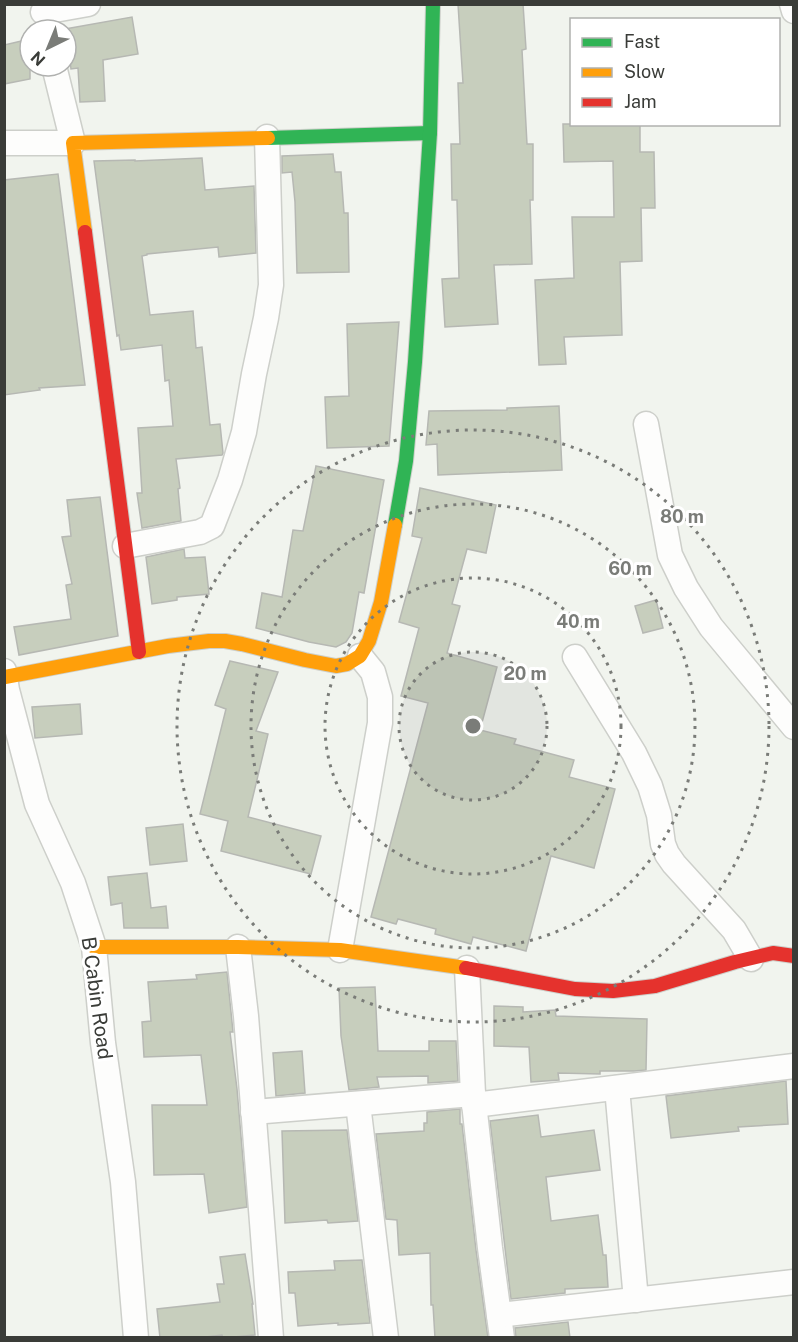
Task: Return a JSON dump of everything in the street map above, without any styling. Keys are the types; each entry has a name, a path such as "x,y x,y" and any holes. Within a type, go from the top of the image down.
{"street":[{"path":"43,16 88,4"},
{"path":"5,677 168,646 217,641 242,644 336,666 347,664 360,656 369,641 381,602 406,461 430,133 433,4"},
{"path":"792,4 794,11"},
{"path":"57,78 73,143 139,652"},
{"path":"4,143 430,133"},
{"path":"125,546 200,532 212,526 230,480 244,432 271,285 267,136"},
{"path":"646,424 670,555 686,588 711,627 794,727"},
{"path":"340,950 380,723 380,697 373,672 360,656"},
{"path":"574,657 634,753 650,786 667,854 734,930 773,956"},
{"name":"B Cabin Road","path":"4,671 37,804 73,883 94,947 103,1043 123,1182 136,1338"},
{"path":"94,947 340,950 467,968 575,989 614,991 656,986 773,956 794,936"},
{"path":"238,947 246,1016 271,1338"},
{"path":"467,968 474,1099 500,1326 636,1300 794,1282"},
{"path":"254,1112 617,1088 794,1066"},
{"path":"617,1088 636,1300"},
{"path":"358,1104 386,1338"}],"building":[{"path":"458,4 523,4 526,49 522,50 527,144 533,144 533,200 530,200 532,264 494,265 498,324 445,327 442,279 459,278 457,200 452,200 451,144 460,144 458,83 463,83"},
{"path":"132,17 138,54 103,60 105,101 80,102 78,27"},
{"path":"18,42 18,78 30,79 4,84 4,45"},
{"path":"563,124 570,124 570,126 640,126 640,152 654,152 655,208 641,208 642,261 620,262 622,335 564,337 566,364 539,365 535,280 574,278 572,217 614,217 613,161 564,162"},
{"path":"333,154 335,172 341,172 344,213 348,213 349,272 297,273 292,172 282,173 282,156"},
{"path":"202,158 205,190 254,186 256,253 219,257 218,247 142,256 150,315 193,311 196,348 202,347 210,425 220,424 223,453 222,455 176,459 181,521 142,528 137,493 142,493 138,428 173,426 169,380 165,381 162,345 121,350 119,335 117,336 94,161"},
{"path":"58,174 85,385 39,388 40,390 4,395 4,180"},
{"path":"399,322 389,446 327,448 325,397 349,396 347,324"},
{"path":"559,406 562,470 438,475 437,444 426,445 429,411 507,410 507,408"},
{"path":"316,466 384,480 364,593 359,592 352,633 346,642 336,647 256,628 262,593 282,597 293,530 303,531"},
{"path":"420,488 496,505 486,553 467,549 452,604 460,606 447,653 497,667 480,730 516,739 514,744 574,760 569,777 615,789 594,868 551,856 526,951 473,937 471,944 435,934 436,929 398,919 396,924 371,917 428,703 401,696 419,628 399,622 422,538 412,536"},
{"path":"100,497 118,636 19,655 14,627 71,619 66,585 72,584 62,537 71,536 67,500"},
{"path":"184,549 185,558 205,557 209,594 177,597 177,600 152,604 146,557"},
{"path":"656,600 663,628 643,633 635,606"},
{"path":"230,661 278,672 256,731 268,734 248,817 321,836 311,874 221,851 228,821 200,814 226,709 215,705"},
{"path":"80,704 82,734 35,738 32,707"},
{"path":"183,824 187,861 150,865 146,828"},
{"path":"147,873 151,908 166,906 168,928 124,928 122,903 111,905 108,877"},
{"path":"227,972 233,1032 230,1032 247,1207 209,1213 204,1174 154,1175 152,1105 207,1105 201,1055 144,1057 142,1022 151,1021 148,982 197,979 196,975"},
{"path":"375,987 378,1051 429,1051 429,1041 456,1041 458,1081 428,1083 428,1076 377,1077 379,1087 349,1090 341,1036 339,988"},
{"path":"494,1006 523,1007 523,1012 555,1010 556,1016 647,1019 646,1070 600,1071 600,1074 558,1073 559,1080 531,1082 529,1047 494,1046"},
{"path":"302,1051 305,1093 276,1096 273,1053"},
{"path":"786,1081 788,1124 738,1127 739,1131 671,1138 666,1096"},
{"path":"460,1109 460,1124 462,1124 488,1338 435,1338 433,1305 431,1305 430,1253 399,1255 397,1220 386,1219 376,1134 424,1131 427,1112"},
{"path":"538,1115 541,1137 594,1130 600,1170 546,1177 551,1221 598,1215 603,1255 606,1255 608,1287 565,1289 565,1293 511,1299 490,1121"},
{"path":"347,1130 358,1221 328,1223 327,1220 285,1223 282,1131"},
{"path":"245,1254 253,1304 255,1335 223,1338 222,1335 160,1338 157,1309 220,1302 217,1284 224,1284 220,1257"},
{"path":"362,1260 370,1323 298,1326 295,1293 289,1293 288,1272 335,1270 334,1261"},
{"path":"568,1322 570,1338 516,1338 515,1328"}],"traffic: fast":[{"path":"395,525 406,461 415,362 430,133 433,4"},
{"path":"268,138 430,133"}],"traffic: slow":[{"path":"85,232 73,143 268,138"},
{"path":"5,677 168,646 209,641 242,644 336,666 347,664 360,656 369,641 381,602 395,525"},
{"path":"94,947 340,950 466,968"}],"traffic: jam":[{"path":"85,232 139,652"},
{"path":"466,968 575,989 613,991 655,986 773,953 794,956"}]}
